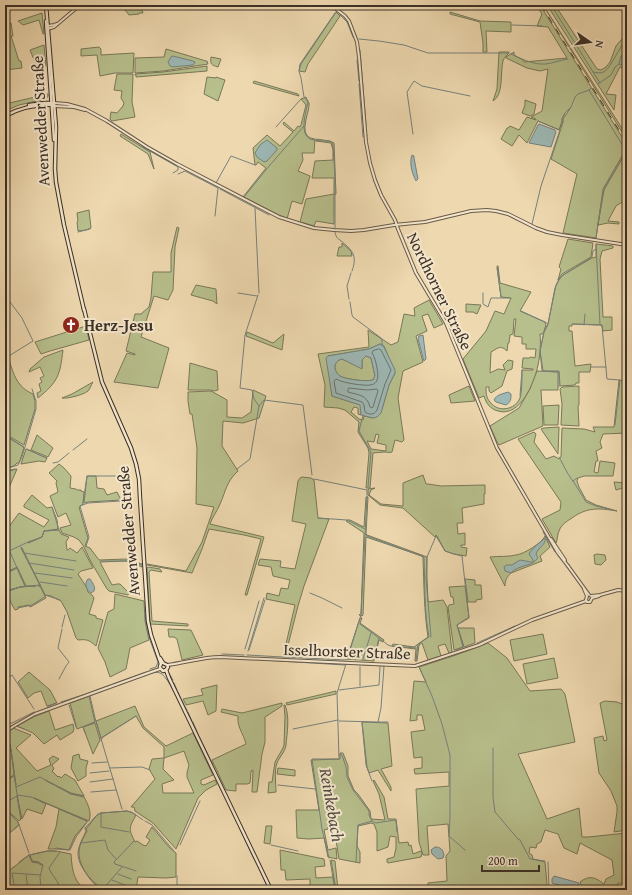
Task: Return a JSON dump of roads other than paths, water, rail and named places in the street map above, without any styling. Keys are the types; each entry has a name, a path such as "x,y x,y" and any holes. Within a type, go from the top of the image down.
{"main road":[{"path":"45,5 47,27"},
{"name":"Avenwedder Straße","path":"47,27 53,104"},
{"name":"Avenwedder Straße","path":"47,27 53,104 54,175 56,192 102,382 131,448 136,464 140,492 147,615 151,635 162,663"},
{"path":"45,103 50,99 51,91"},
{"path":"5,116 20,108 45,103 53,104"},
{"path":"5,116 25,108 53,104"},
{"path":"166,668 160,668 162,663 166,668 169,678 271,890"}],"street":[{"path":"47,27 54,27 80,5"},
{"name":"Nordhorner Straße","path":"331,5 347,19 357,42 365,132 370,163 381,195 393,216 419,278 446,323 497,448 558,553 584,588 588,598"},
{"path":"53,104 87,110 172,161 278,217 314,228 351,231 370,229 396,224 425,222 481,210 496,211 508,214 547,232 627,245"},
{"name":"Isselhorster Straße","path":"166,668 178,664 220,656 415,666 480,645 532,620 588,598 614,592 627,591"},
{"path":"5,732 35,714 160,668"}],"water":[{"path":"626,54 627,66 619,64 621,56"},
{"path":"173,56 195,62 193,65 172,67 168,62"},
{"path":"539,124 555,130 556,132 551,147 529,143"},
{"path":"267,140 277,148 277,150 267,161 264,162 257,157 255,153 260,145"},
{"path":"412,155 414,156 418,179 416,181 411,168"},
{"path":"423,335 426,359 424,361 418,339 419,336"},
{"path":"380,344 383,345 395,370 381,413 377,417 373,418 361,415 360,405 332,396 326,358 328,356 369,349","holes":["366,356 371,358 375,376 372,380 357,380 342,377 336,372 335,366 339,360 342,359 362,369 362,360"]},
{"path":"508,392 511,394 511,399 506,405 494,400 498,395"},
{"path":"545,538 545,542 537,552 536,555 538,557 533,562 529,554"},
{"path":"520,560 533,562 514,570 511,573 505,571 504,567 506,565 512,565"},
{"path":"88,579 90,579 94,585 94,591 91,593 86,586"},
{"path":"435,847 442,850 444,855 443,858 438,859 432,854 431,850"},
{"path":"554,876 579,883 579,889 552,883"}],"waterway":[{"name":"Reinkebach","path":"339,9 341,5"},
{"path":"551,5 600,83"},
{"name":"Reinkebach","path":"335,13 300,64 299,71 304,97 308,102 304,122 305,132 310,139 317,141 329,141 333,145 335,178 335,228"},
{"path":"340,15 347,22 353,37"},
{"path":"512,25 542,26"},
{"path":"593,72 604,72 609,67 627,37"},
{"path":"359,39 404,45 428,53 508,53"},
{"path":"360,50 366,125"},
{"path":"511,54 537,64 549,64 568,59"},
{"path":"357,60 359,81"},
{"path":"598,84 611,75 615,67 619,64"},
{"path":"413,134 407,92 414,81 422,86 470,96"},
{"path":"359,84 363,137"},
{"path":"591,88 589,90 626,151 604,189 596,238"},
{"path":"560,128 563,122 562,119 571,107 575,97 578,94 589,90"},
{"path":"276,127 301,99"},
{"path":"538,121 560,130"},
{"path":"244,197 304,126"},
{"path":"532,224 541,186 560,130"},
{"path":"366,132 367,136"},
{"path":"141,146 178,167 178,170 173,173"},
{"path":"255,165 231,156 216,183 268,210"},
{"path":"178,174 185,171 218,188 215,216"},
{"path":"220,189 269,215"},
{"path":"255,208 259,293"},
{"path":"78,232 90,229"},
{"name":"Reinkebach","path":"335,232 337,238 353,253 354,265 352,271"},
{"path":"596,244 600,325 602,326 607,379 620,380 615,425"},
{"path":"559,387 559,372 542,371 540,351 544,332 548,324 556,285 560,277 592,257 593,251 596,249"},
{"path":"497,268 501,297"},
{"name":"Reinkebach","path":"349,299 347,286 351,273"},
{"path":"238,293 257,296"},
{"path":"483,293 483,304 488,307 491,298 510,298"},
{"path":"258,295 245,335 240,388 252,390 254,399 259,406"},
{"path":"5,362 8,361 9,356 33,341 22,318 10,302"},
{"name":"Reinkebach","path":"350,302 353,317 381,338 382,346"},
{"path":"521,311 547,323"},
{"path":"584,325 585,314"},
{"path":"573,324 599,325"},
{"path":"591,367 606,367"},
{"path":"520,396 522,370"},
{"path":"5,469 18,465 22,457 36,409 36,401 32,389"},
{"path":"237,469 250,459 259,406 264,400 303,405 312,475"},
{"name":"Reinkebach","path":"363,415 359,431 371,452 368,487"},
{"path":"5,437 7,436 24,447"},
{"path":"73,450 87,439"},
{"path":"499,448 509,467"},
{"path":"27,449 46,458"},
{"path":"53,463 58,462 69,453"},
{"path":"559,457 586,502 612,510"},
{"path":"5,471 15,469"},
{"path":"511,470 515,476"},
{"path":"83,503 87,476 122,476"},
{"path":"516,478 518,483"},
{"path":"573,481 577,478"},
{"path":"314,479 367,490 367,495"},
{"path":"520,485 522,489"},
{"name":"Reinkebach","path":"347,660 361,615 367,496"},
{"path":"86,546 89,537 80,506 88,503 121,501"},
{"path":"5,553 42,537 44,531 59,530 52,507"},
{"path":"318,518 347,520 365,529"},
{"path":"543,532 555,552"},
{"path":"365,534 424,557 425,607 429,637 418,644 416,661"},
{"path":"436,536 445,551 462,556 469,618 457,625 464,647 455,650"},
{"path":"431,637 426,578 427,557 436,536"},
{"path":"21,547 45,595 60,600"},
{"path":"10,552 25,586"},
{"path":"24,553 76,561"},
{"path":"101,561 129,561 141,565"},
{"path":"29,563 74,570"},
{"path":"5,573 17,568"},
{"path":"35,573 72,578"},
{"path":"40,582 67,586"},
{"path":"8,591 20,587 40,585"},
{"path":"310,593 342,608"},
{"path":"18,608 32,605 46,596"},
{"path":"248,651 264,598"},
{"path":"249,650 265,600"},
{"path":"245,649 259,601"},
{"path":"62,627 65,615"},
{"path":"145,615 150,640 158,662 156,667 150,669"},
{"path":"360,624 379,638 374,659"},
{"path":"477,643 515,626"},
{"path":"59,679 69,662 58,648 62,629"},
{"path":"363,659 371,633"},
{"path":"379,638 391,646 416,648"},
{"path":"222,654 244,655"},
{"path":"247,655 283,657"},
{"path":"285,657 346,659"},
{"path":"222,658 243,659"},
{"path":"245,659 345,665"},
{"path":"339,721 378,722 381,708 384,666 346,664"},
{"name":"Reinkebach","path":"329,858 322,829 312,759 339,759 337,693 346,664"},
{"path":"360,667 360,686"},
{"path":"339,690 379,685 380,667"},
{"path":"419,667 432,696 442,724 450,755 449,836 465,850"},
{"path":"113,684 146,672"},
{"path":"144,676 158,672 162,674 170,684 178,699"},
{"path":"169,673 173,680"},
{"path":"5,681 12,675 34,709"},
{"path":"70,703 124,683"},
{"path":"174,683 177,690"},
{"path":"91,692 110,685"},
{"path":"178,692 181,699"},
{"path":"61,702 89,693"},
{"path":"90,696 96,722 122,809"},
{"path":"47,707 56,703"},
{"path":"69,705 76,727"},
{"path":"184,705 187,710"},
{"path":"40,713 51,709"},
{"path":"5,714 10,723 12,723 34,712"},
{"path":"188,712 192,721"},
{"path":"101,740 103,737 136,716"},
{"path":"186,716 194,733"},
{"path":"26,720 33,717"},
{"path":"293,729 338,720"},
{"path":"85,733 83,727 95,722"},
{"path":"193,722 198,734"},
{"path":"379,722 388,722"},
{"path":"362,723 366,765 372,781"},
{"path":"16,726 24,729"},
{"path":"199,736 213,765"},
{"path":"5,738 10,743 21,819"},
{"path":"493,748 493,797 495,812 520,840 530,859 545,861"},
{"path":"339,755 342,755 346,767 347,777 353,790 369,811 372,821"},
{"path":"92,763 107,762"},
{"path":"110,768 142,767 150,770"},
{"path":"90,773 109,771"},
{"path":"5,781 13,776"},
{"path":"16,787 40,777 71,794 84,796"},
{"path":"90,782 113,779"},
{"path":"278,785 315,789"},
{"path":"91,792 116,790"},
{"path":"17,795 31,797 87,821 76,837 70,850 56,849"},
{"path":"5,803 17,796"},
{"path":"180,845 200,801"},
{"path":"5,808 18,822 29,853"},
{"path":"85,828 97,815 101,813 127,811 143,820"},
{"path":"101,813 101,827 129,832"},
{"path":"356,862 358,825 372,821 376,823 395,820 397,832"},
{"path":"145,821 152,825 174,851"},
{"path":"6,836 19,825"},
{"path":"239,827 254,859"},
{"path":"85,828 86,831 80,844 78,857 83,869 91,879 105,890"},
{"path":"81,843 105,840 108,850 116,859"},
{"path":"134,841 114,862 115,864 136,871"},
{"path":"271,845 298,851"},
{"path":"19,862 29,855 47,851 56,851"},
{"path":"60,852 49,868 58,883 60,890"},
{"path":"29,855 32,861 43,865 40,877 41,890"},
{"name":"Reinkebach","path":"330,860 335,890"},
{"path":"256,862 269,890"},
{"path":"542,890 549,888 548,862"},
{"path":"103,889 122,867"},
{"path":"15,890 12,873 40,875"},
{"path":"118,874 131,879"},
{"path":"26,875 28,890"},
{"path":"177,876 177,890"},
{"path":"112,880 132,888"},
{"path":"268,881 271,887"}],"railway":[{"path":"541,5 627,143"}],"place":[{"name":"Herz-Jesu","path":"71,325"}]}
